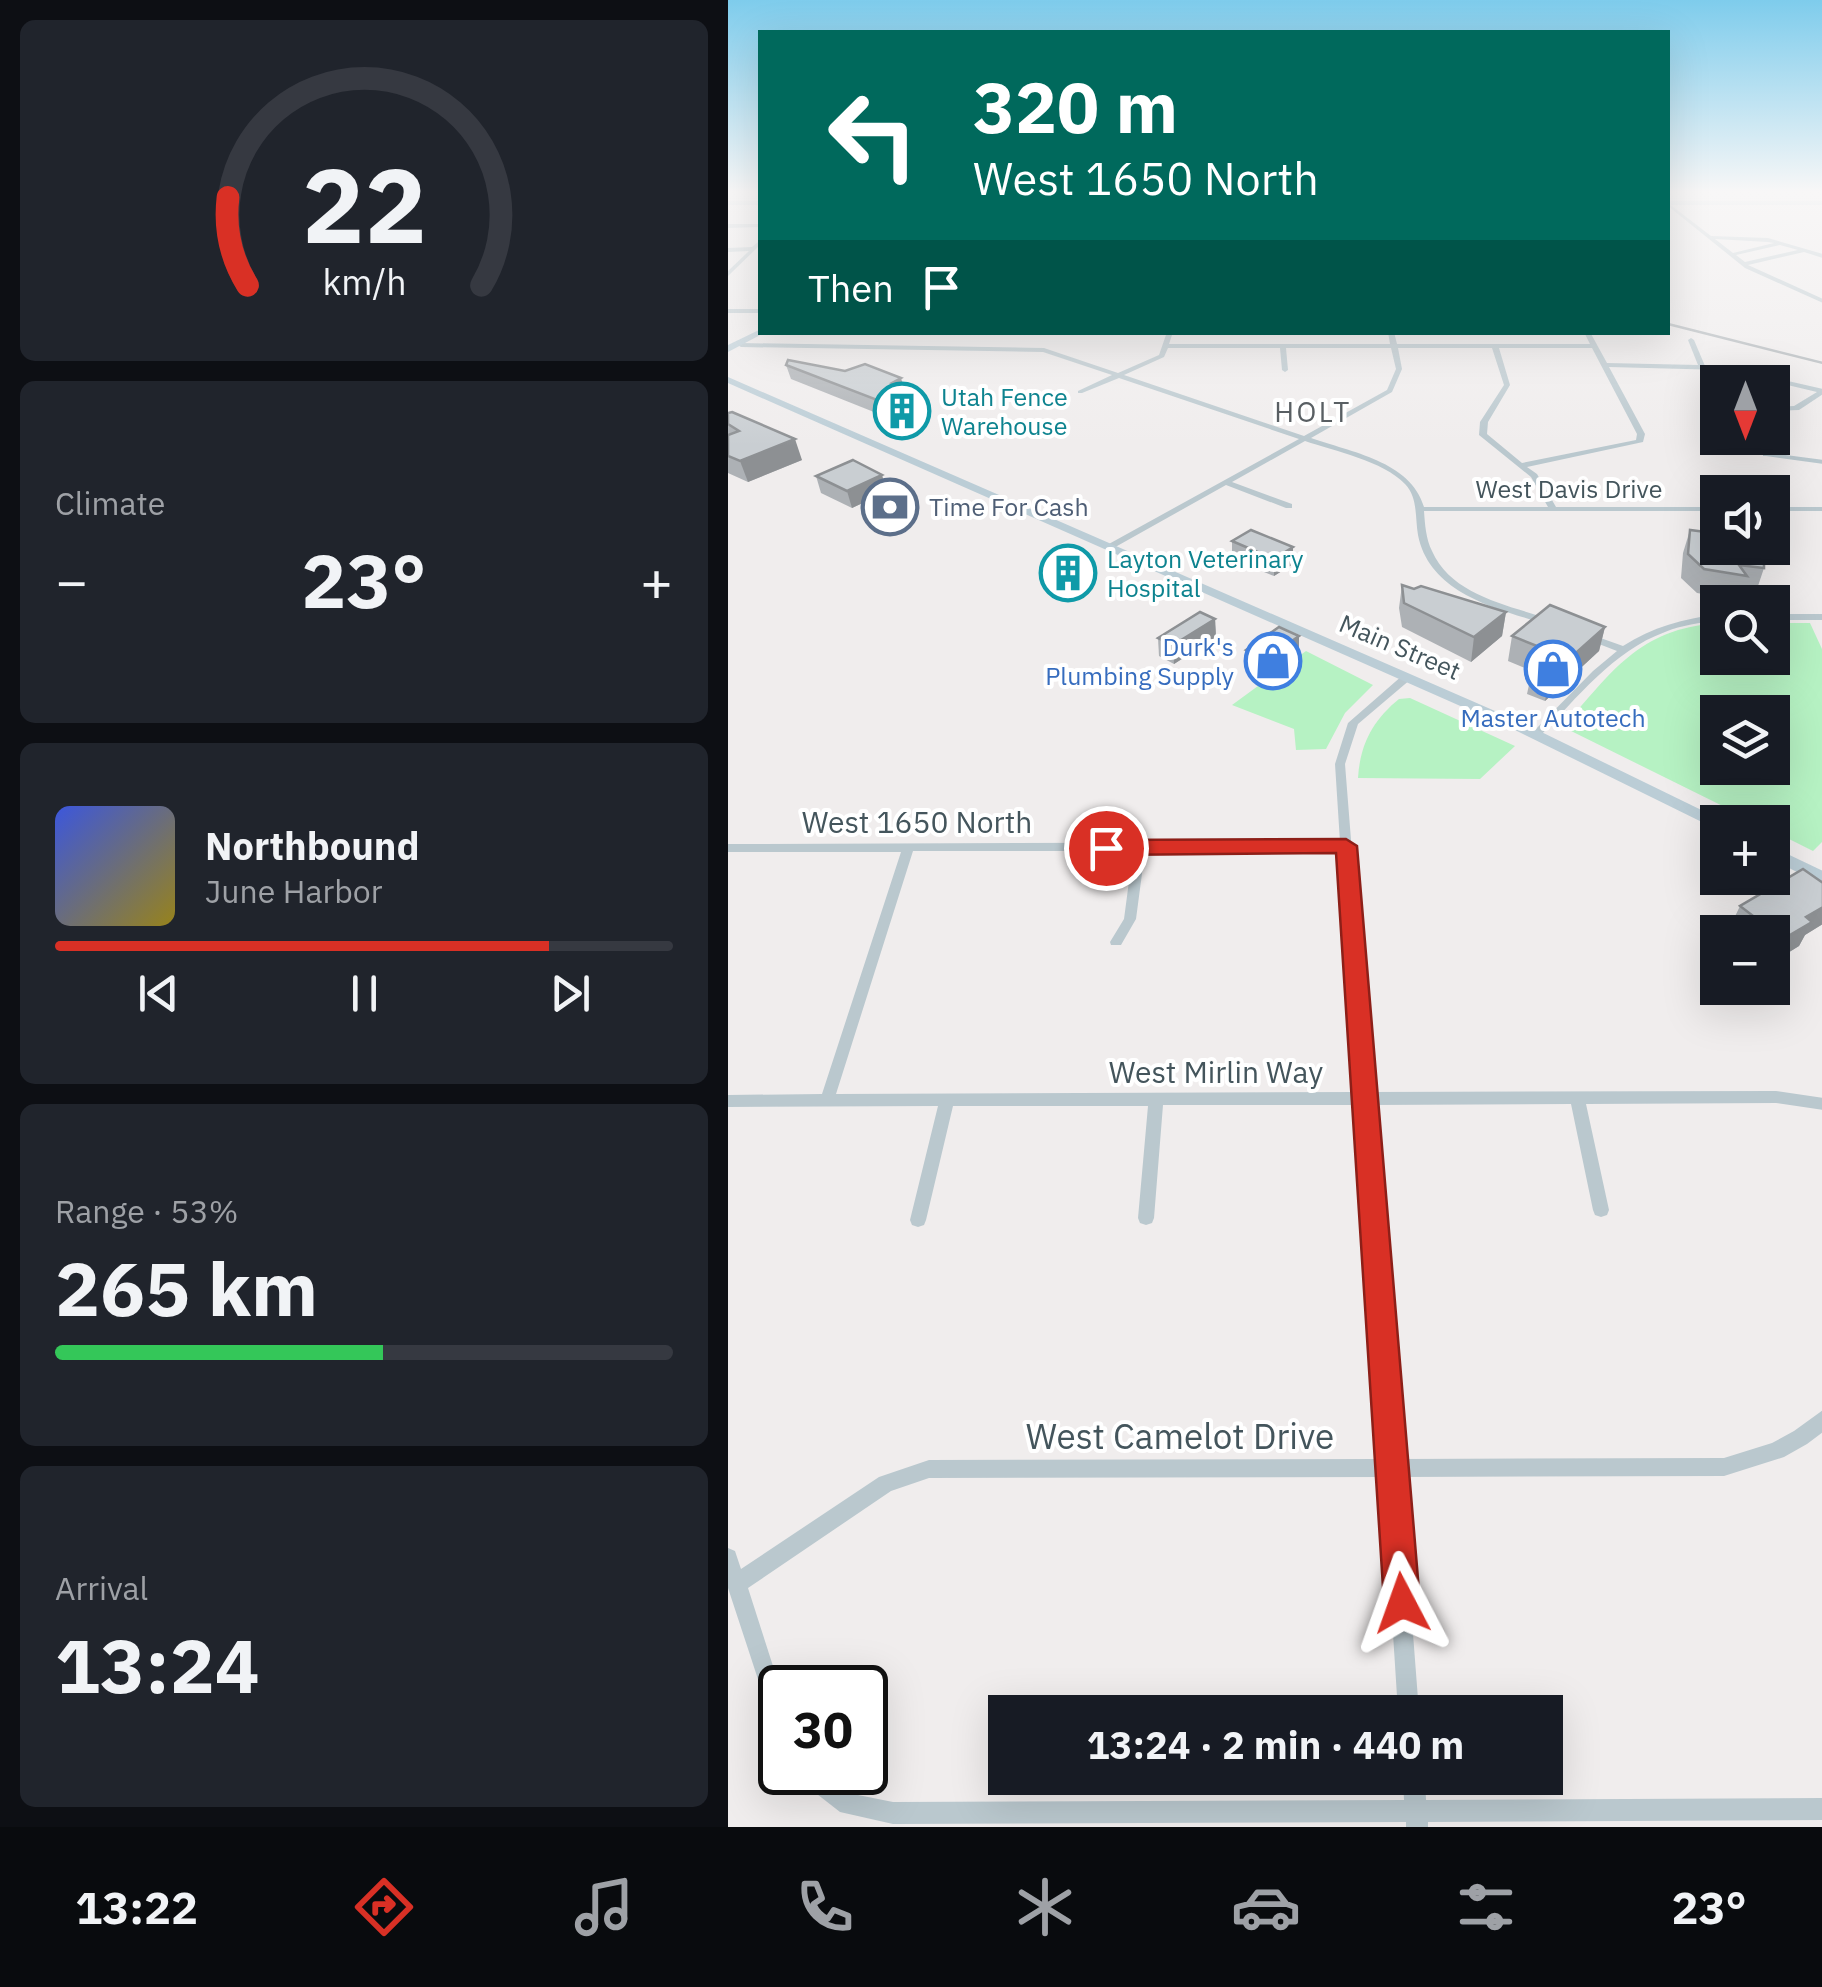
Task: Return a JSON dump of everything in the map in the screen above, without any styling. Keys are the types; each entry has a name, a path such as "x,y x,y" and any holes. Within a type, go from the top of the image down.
{"main road":[{"path":"728,349 758,334"},
{"name":"Main Street","path":"728,380 1536,734 1700,815"},
{"path":"1790,862 1822,879"}],"street":[{"path":"1766,275 1822,301"},
{"path":"728,311 758,311"},
{"path":"1080,392 1162,356 1170,335"},
{"path":"1110,547 1390,390 1398,369 1392,335"},
{"path":"1523,464 1639,442 1640,434 1588,335"},
{"path":"1692,340 1702,365"},
{"path":"741,344 1004,346 1057,354 1306,439 1389,468 1412,485 1430,556 1444,576 1564,628"},
{"path":"1057,354 1073,346"},
{"path":"1168,346 1594,346"},
{"path":"1283,346 1285,370"},
{"path":"1494,346 1507,386 1484,422 1483,434 1523,464 1543,487 1552,508"},
{"path":"1605,365 1700,366"},
{"path":"1790,384 1822,391"},
{"path":"1790,408 1822,391"},
{"path":"1773,455 1822,462"},
{"path":"1227,483 1289,506"},
{"name":"West Davis Drive","path":"1420,509 1700,509"},
{"path":"1790,509 1822,509"},
{"path":"1790,617 1822,618"},
{"path":"1536,734 1621,650 1658,628 1700,620"},
{"path":"1578,633 1621,650"},
{"path":"1407,677 1353,723 1340,764 1408,1695"},
{"name":"West 1650 North","path":"728,848 1346,846"},
{"path":"827,1101 908,848"},
{"path":"1116,942 1130,919 1139,848"},
{"name":"West Mirlin Way","path":"728,1102 1776,1097 1822,1104"},
{"path":"1576,1098 1601,1210"},
{"path":"1146,1218 1156,1100"},
{"path":"918,1220 947,1101"},
{"name":"West Camelot Drive","path":"736,1584 886,1484 929,1469 1724,1467 1772,1455 1806,1436 1822,1419"},
{"path":"728,1558 763,1665"},
{"path":"836,1795 848,1804 893,1812 1417,1819 1822,1809"}],"green space":[{"path":"1790,623 1810,623 1822,649 1823,841 1813,851 1790,840 1790,805 1721,805 1563,727 1612,672 1647,644 1700,626 1700,675 1790,675"},
{"path":"1306,651 1373,685 1345,713 1326,749 1296,750 1294,729 1232,705"},
{"path":"1410,698 1515,746 1480,779 1358,778 1365,744 1375,724 1399,699"}],"building":[{"path":"788,360 845,371 865,364 901,378 892,383 920,393 890,405 786,365"},
{"path":"728,413 795,439 740,461 728,456 728,435 739,431 728,424"},
{"path":"853,460 882,475 847,491 816,476"},
{"path":"1251,530 1293,547 1274,559 1232,541"},
{"path":"1690,530 1700,531 1700,565 1739,565 1747,576 1704,569 1688,554"},
{"path":"1069,551 1086,559 1064,572 1047,564"},
{"path":"1402,585 1414,589 1421,586 1506,612 1474,637 1404,603"},
{"path":"1550,605 1605,627 1550,676 1532,669 1552,652 1512,636"},
{"path":"1200,612 1215,619 1173,645 1158,638"},
{"path":"1279,627 1299,636 1266,659 1246,650"},
{"path":"1803,869 1823,883 1823,907 1806,917 1812,922 1790,935 1790,915 1752,915 1740,906 1759,895 1790,895 1790,877"}],"railway":[{"path":"1670,325 1823,363"}],"place":[{"name":"Utah Fence Warehouse","path":"902,411"},
{"name":"Time For Cash","path":"890,507"},
{"name":"Layton Veterinary Hospital","path":"1068,573"},
{"name":"Durk's Plumbing Supply","path":"1273,661"},
{"name":"Master Autotech","path":"1553,669"}],"district":[{"name":"HOLT","path":"1313,412"}],"route":[{"path":"1106,848 1346,846 1402,1603"}]}
